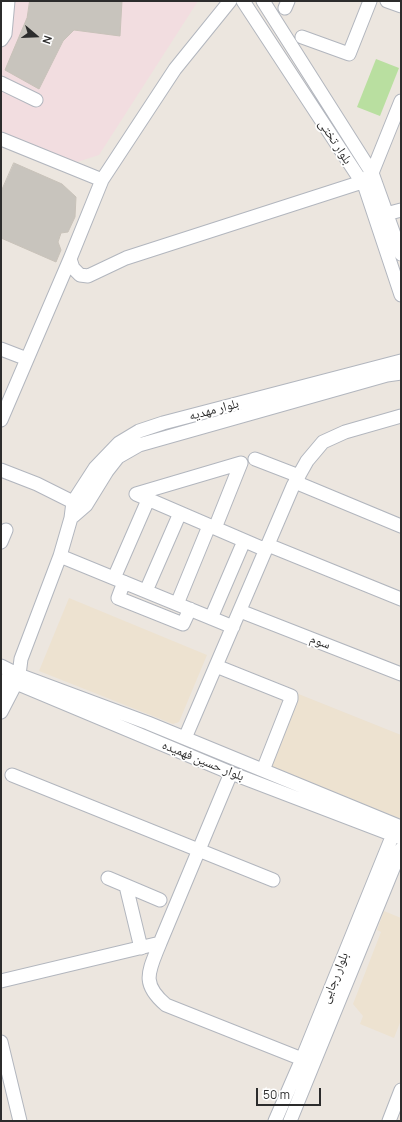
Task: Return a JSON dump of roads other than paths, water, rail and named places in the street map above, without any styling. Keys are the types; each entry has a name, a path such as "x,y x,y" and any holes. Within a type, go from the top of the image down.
{"street":[{"path":"1,40 5,34 8,1"},
{"path":"1,420 63,276 102,180 175,69 230,1"},
{"name":"بلوار تختی","path":"243,1 365,187 401,295"},
{"name":"بلوار تختی","path":"263,1 372,173 401,254"},
{"path":"302,37 349,54 370,1"},
{"path":"387,1 401,6"},
{"path":"1,83 36,100"},
{"path":"63,276 88,276 126,258 362,182 372,173 401,101"},
{"path":"1,139 102,180"},
{"path":"386,214 401,210"},
{"path":"70,259 73,268 80,275"},
{"path":"1,349 27,359"},
{"name":"بلوار مهدیه","path":"1,712 9,677 21,659 60,556 71,518 73,502 95,468 119,443 139,431 163,423 401,363"},
{"name":"بلوار مهدیه","path":"71,518 86,505 107,471 118,457 139,445 388,375 401,363"},
{"path":"185,738 232,627 297,479 307,460 323,442 345,432 401,416"},
{"path":"255,459 401,526"},
{"path":"177,604 212,527 241,463 136,494 148,500 180,513 212,527 244,541 267,548 401,599"},
{"path":"1,470 37,484 73,502"},
{"path":"148,500 119,580 118,598 183,624 190,609"},
{"path":"146,591 180,513"},
{"path":"211,618 244,541"},
{"path":"60,556 232,627"},
{"name":"سوم","path":"240,611 401,674"},
{"path":"216,666 291,696 263,770"},
{"name":"بلوار حسین فهمیده","path":"9,677 185,738 263,770 398,831"},
{"name":"بلوار حسین فهمیده","path":"9,677 48,697 231,773 398,831"},
{"path":"231,773 151,965 149,985 156,997 166,1005 302,1058"},
{"path":"12,775 273,880"},
{"name":"بلوار رجایی","path":"275,1121 398,831"},
{"name":"بلوار رجایی","path":"290,1121 401,849"},
{"path":"108,878 160,900"},
{"path":"126,886 141,948"},
{"path":"1,981 160,943"},
{"path":"1,1042 20,1121"},
{"path":"389,1121 401,1090"}]}
